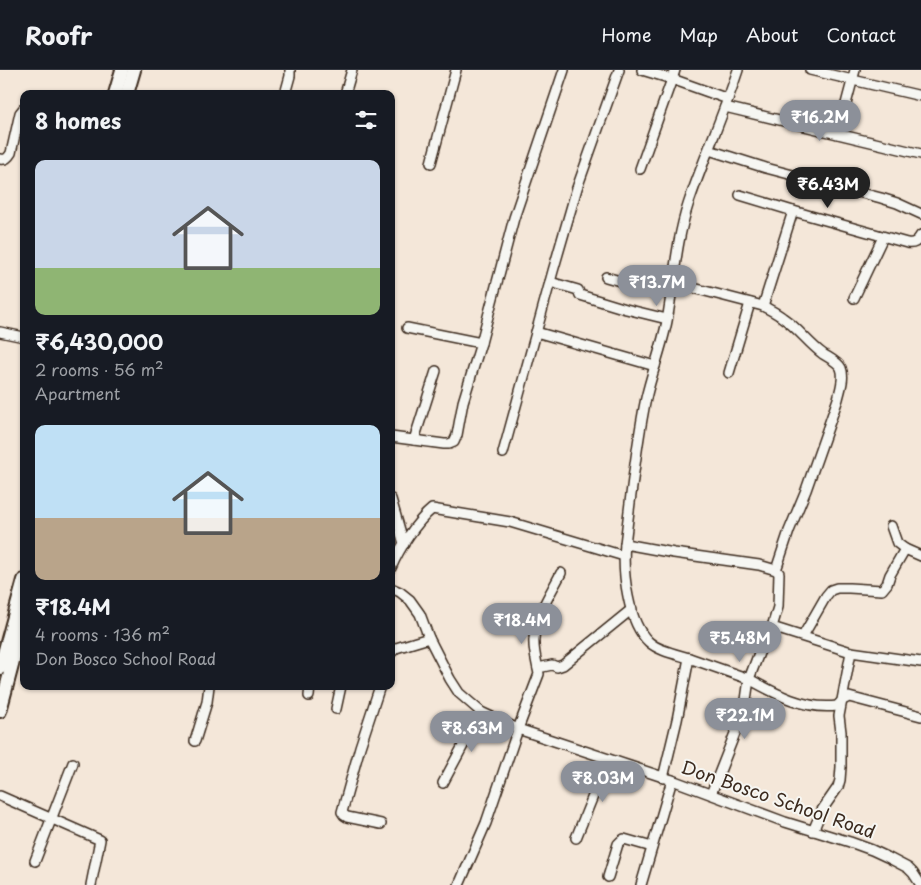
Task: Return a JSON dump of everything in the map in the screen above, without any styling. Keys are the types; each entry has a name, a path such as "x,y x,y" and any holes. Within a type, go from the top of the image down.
{"main road":[{"path":"116,90 128,71"},
{"path":"127,90 128,71"},
{"path":"0,668 20,595"},
{"path":"0,711 20,635"}],"street":[{"path":"286,90 290,70"},
{"path":"345,90 352,70"},
{"path":"431,163 456,70"},
{"path":"395,438 444,444 454,442 463,402 481,343 514,218 564,70"},
{"path":"503,453 577,188 619,70"},
{"path":"642,70 674,74 727,103 838,134 921,154"},
{"path":"738,70 688,206 680,236 667,320 647,395 637,444 624,556 626,588 640,632 651,644 664,650 749,679 792,701 830,707 837,706 849,697 921,716"},
{"path":"810,70 921,96"},
{"path":"838,134 855,70"},
{"path":"640,169 674,74"},
{"path":"0,159 8,158 11,153 20,112"},
{"path":"709,150 766,168 880,198 921,214"},
{"path":"740,195 912,244 921,235"},
{"path":"763,306 793,211"},
{"path":"854,298 883,237"},
{"path":"606,277 648,289 657,282 670,284 668,293 672,294"},
{"path":"550,282 578,290 580,294 626,309 667,320"},
{"path":"674,283 763,306 787,320 811,344 838,364 842,370 842,381 838,399 776,570"},
{"path":"729,373 750,303"},
{"path":"407,328 481,343"},
{"path":"0,332 20,335"},
{"path":"536,332 655,366"},
{"path":"414,440 436,371"},
{"path":"395,559 422,518 432,509 510,522 624,556"},
{"path":"395,513 404,544"},
{"path":"891,526 897,542 905,549 921,556"},
{"path":"625,544 759,565 776,570 779,573 778,607 772,627 749,679 743,713 710,794"},
{"path":"803,636 831,590 849,588 882,590 905,549"},
{"path":"459,885 486,823 539,674 534,632 541,610 561,573"},
{"name":"Don Bosco School Road","path":"395,590 410,600 420,614 429,638 459,693 481,712 518,729 710,794 784,822 850,842 908,868 921,885"},
{"path":"538,668 562,665 632,609"},
{"path":"772,627 851,652 921,662"},
{"path":"395,649 429,638"},
{"path":"813,831 822,810 838,787 840,780 841,732 839,716 851,652"},
{"path":"641,885 652,847 667,779 689,658"},
{"path":"196,741 208,690"},
{"path":"336,709 340,690"},
{"path":"379,690 342,812 347,817 381,824"},
{"path":"443,783 481,712"},
{"path":"576,838 608,760"},
{"path":"35,860 73,764"},
{"path":"0,796 100,840 91,885"},
{"path":"608,877 618,844 621,841 624,839 652,847"}]}
